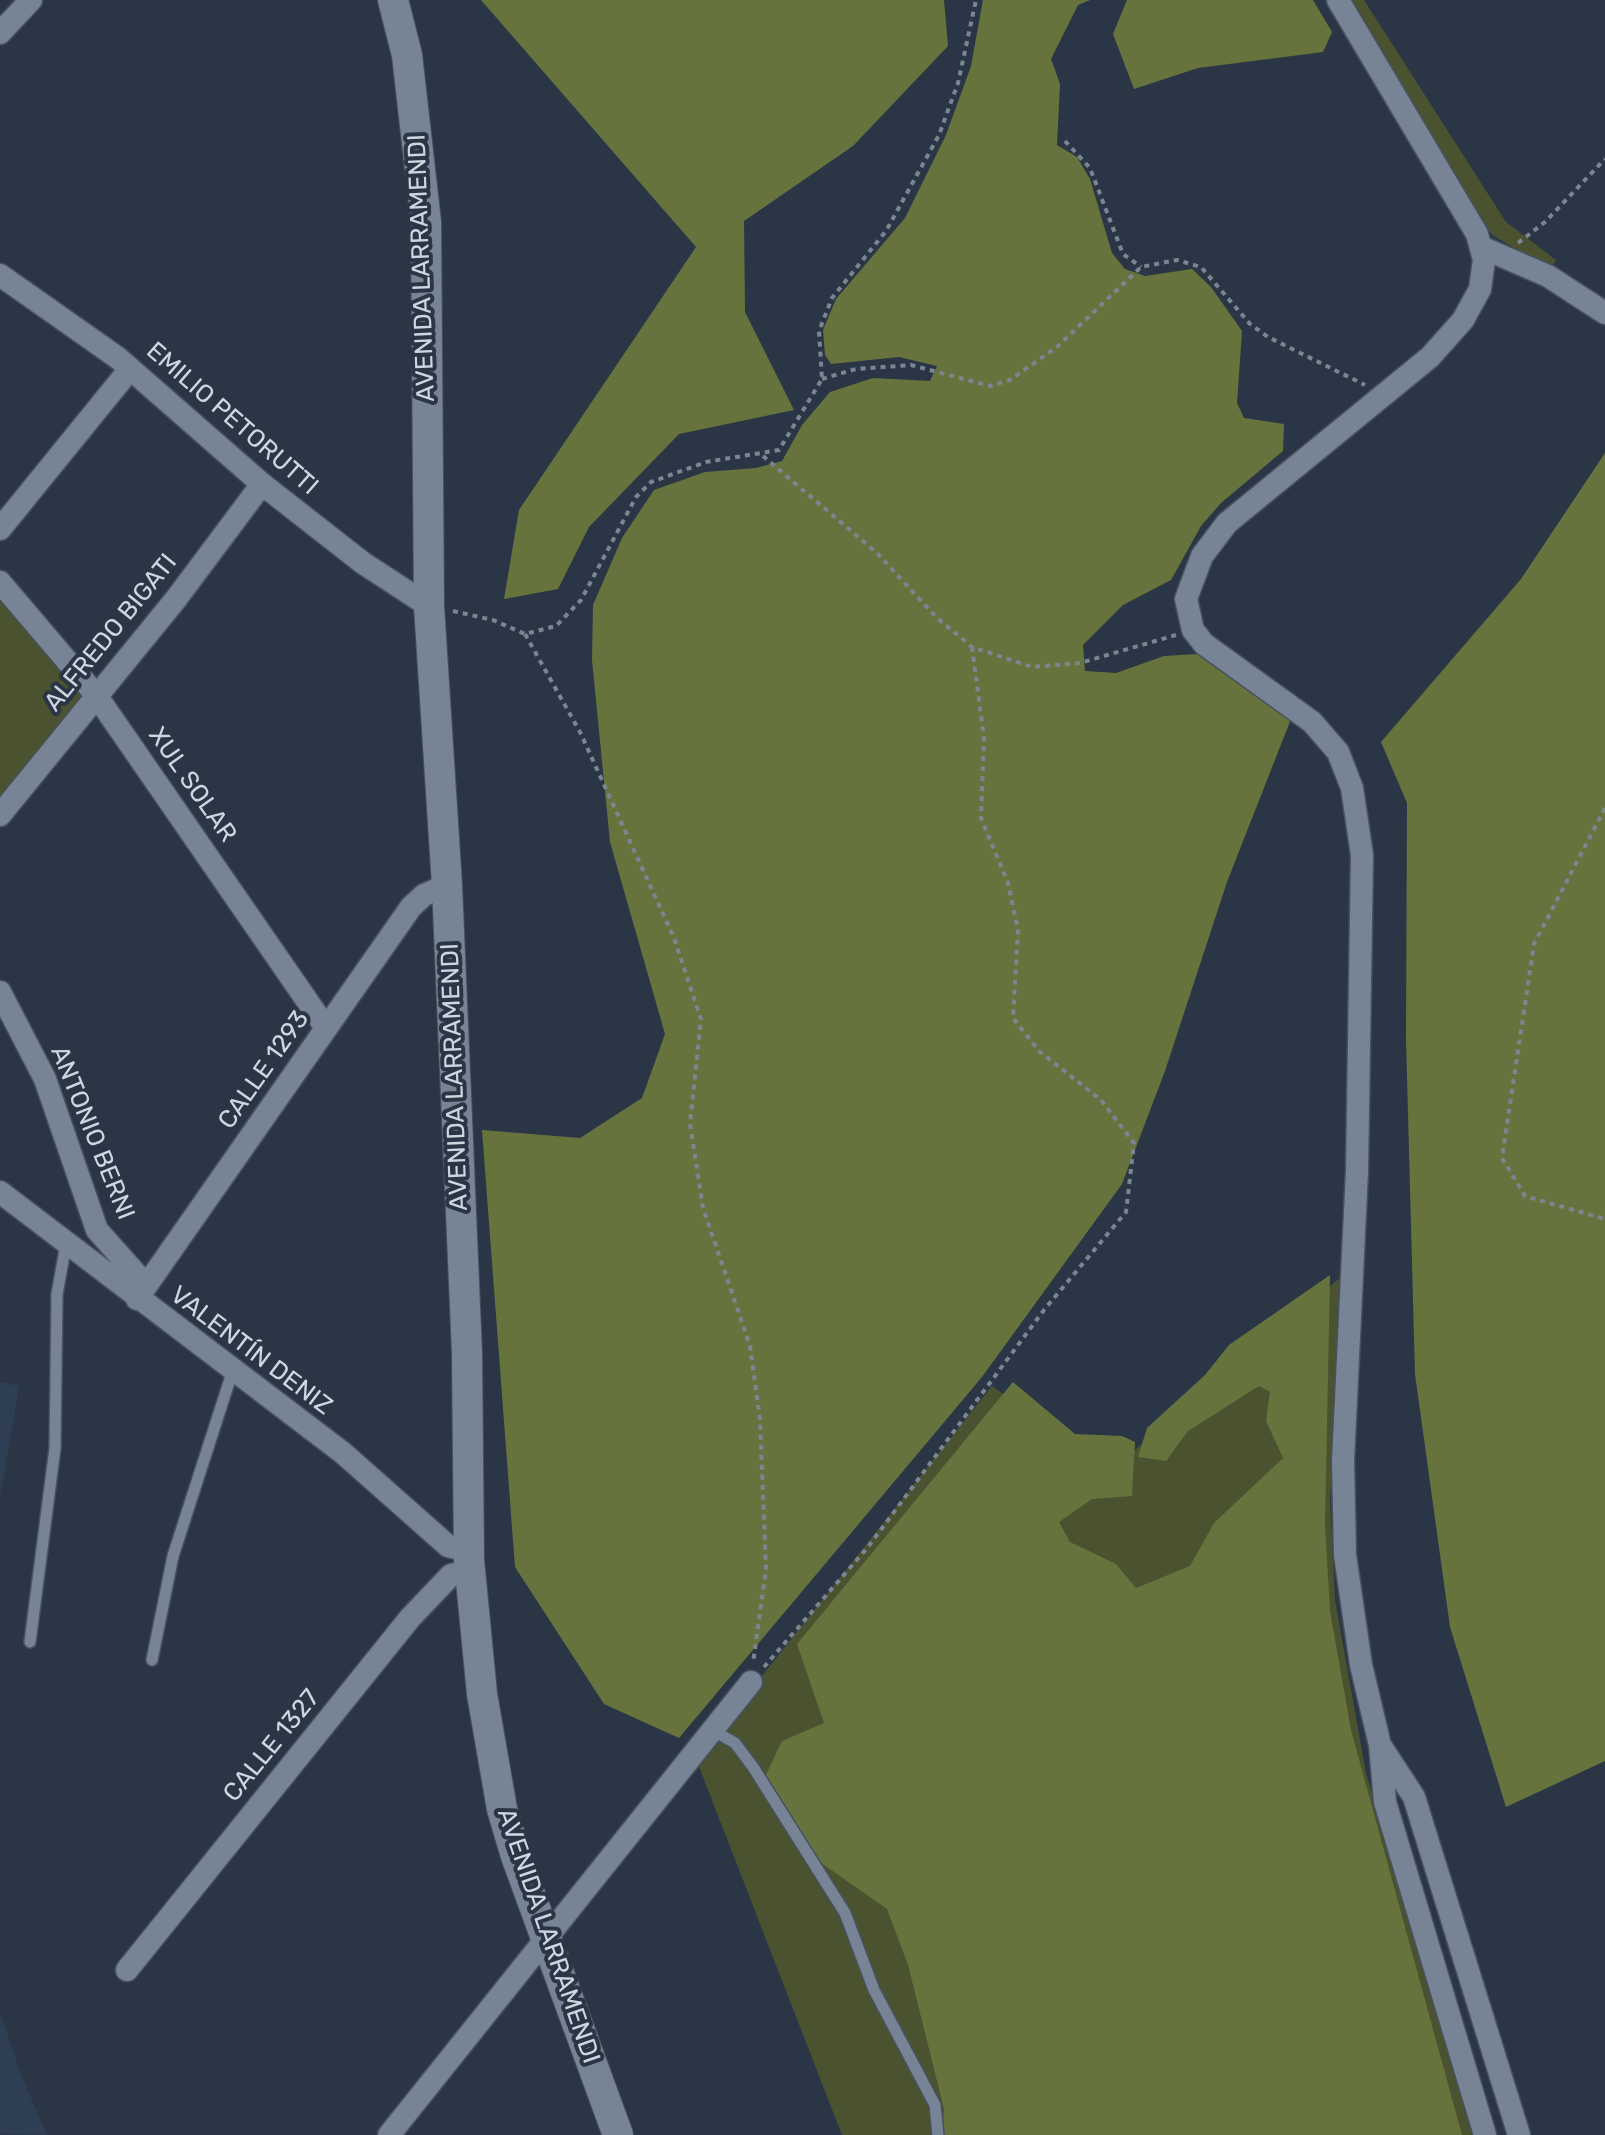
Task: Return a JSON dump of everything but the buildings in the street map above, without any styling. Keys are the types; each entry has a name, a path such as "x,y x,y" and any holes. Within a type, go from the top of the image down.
{"main road":[{"name":"AVENIDA LARRAMENDI","path":"392,0 413,90 426,222 429,606 447,885 467,1353 470,1561 493,1764 516,1856 618,2135"}],"street":[{"path":"0,33 30,0"},
{"path":"1338,0 1380,62 1492,251 1548,276 1605,312"},
{"path":"1486,2135 1385,1802 1380,1745 1350,1602 1342,1509 1357,1171 1362,855 1357,814 1345,767 1328,738 1312,722 1218,656 1193,630 1186,598 1212,540 1250,501 1430,357 1474,304 1492,251"},
{"name":"EMILIO PETORUTTI","path":"0,275 130,368 262,484 385,580 429,606"},
{"path":"0,529 130,368"},
{"name":"ALFREDO BIGATI","path":"0,815 176,599 262,484"},
{"name":"XUL SOLAR","path":"0,582 96,696 326,1028"},
{"name":"CALLE 1293","path":"142,1292 411,907 424,895 447,885"},
{"name":"ANTONIO BERNI","path":"0,992 45,1080 97,1230 142,1292"},
{"name":"VALENTÍN DENIZ","path":"0,1192 66,1244 142,1292 232,1373 342,1453 470,1561"},
{"name":"CALLE 1327","path":"127,1970 410,1618 470,1561"},
{"path":"388,2135 751,1682"},
{"path":"1380,1745 1414,1797 1518,2135"}],"lane":[{"path":"30,1642 55,1448 57,1294 66,1244"},
{"path":"152,1660 173,1556 232,1373"},
{"path":"712,1730 735,1743 753,1767 845,1913 881,2006 935,2105 938,2135"}],"path":[{"path":"822,380 818,355 824,314 832,298 886,231 939,135 963,68 976,0"},
{"path":"1065,141 1090,168 1123,254 1142,267"},
{"path":"1492,251 1545,222 1605,159"},
{"path":"429,606 493,620 525,634 556,626 581,600 636,497 650,482 706,462 763,456 779,450 822,380 856,369 911,365 990,386 1010,380 1057,347 1142,267 1188,260 1215,280 1250,324 1268,337 1386,394"},
{"path":"763,456 876,552 936,617 972,647 1032,666 1080,663 1193,630"},
{"path":"525,634 594,764 674,938 702,1019 690,1124 704,1208 750,1346 760,1420 766,1569 751,1682"},
{"path":"751,1682 868,1547 1044,1310 1126,1212 1134,1143 1101,1100 1039,1051 1014,1018 1018,930 1008,883 981,818 984,738 972,647"},
{"path":"1605,808 1534,944 1502,1158 1525,1196 1605,1220"}],"shaded area":[{"path":"0,1382 19,1386 0,1498"},
{"path":"0,2013 22,2077 47,2135 0,2134"}],"green space":[{"path":"481,0 944,0 948,46 853,146 744,221 745,312 794,410 679,434 589,527 558,589 504,599 519,510 696,247"},
{"path":"983,0 1090,0 1078,5 1051,59 1060,84 1057,145 1077,157 1090,179 1112,253 1125,269 1145,276 1192,269 1211,287 1242,331 1237,403 1244,418 1284,424 1283,451 1221,503 1201,526 1171,580 1123,605 1083,645 1085,671 1116,673 1164,656 1198,654 1291,719 1227,882 1165,1071 1122,1184 982,1377 679,1738 604,1704 515,1567 482,1130 580,1138 642,1098 665,1034 610,842 592,660 593,605 622,538 654,490 705,472 756,468 782,461 802,425 830,392 873,378 930,381 937,366 899,357 831,364 825,355 823,330 836,299 905,218 946,135 971,66"},
{"path":"1127,0 1313,0 1332,32 1323,52 1198,68 1134,89 1113,34"},
{"path":"1350,0 1364,0 1506,222 1556,260 1551,269 1492,235"},
{"path":"1605,453 1605,1761 1506,1807 1450,1627 1415,1374 1406,1039 1407,803 1381,742 1521,579"},
{"path":"0,582 96,695 0,815"},
{"path":"1330,1275 1325,1524 1330,1611 1351,1730 1462,2135 942,2135 944,2109 908,1965 887,1909 817,1860 763,1781 782,1741 824,1723 797,1644 1013,1382 1075,1434 1122,1436 1135,1442 1132,1496 1092,1499 1059,1522 1070,1542 1116,1564 1136,1588 1190,1566 1214,1523 1283,1458 1266,1421 1270,1392 1259,1386 1188,1431 1166,1461 1138,1457 1147,1428 1205,1375 1229,1345"},
{"path":"1342,1276 1330,1501 1335,1600 1366,1773 1472,2135 842,2135 696,1759 992,1386 1069,1442 1135,1450"}]}
